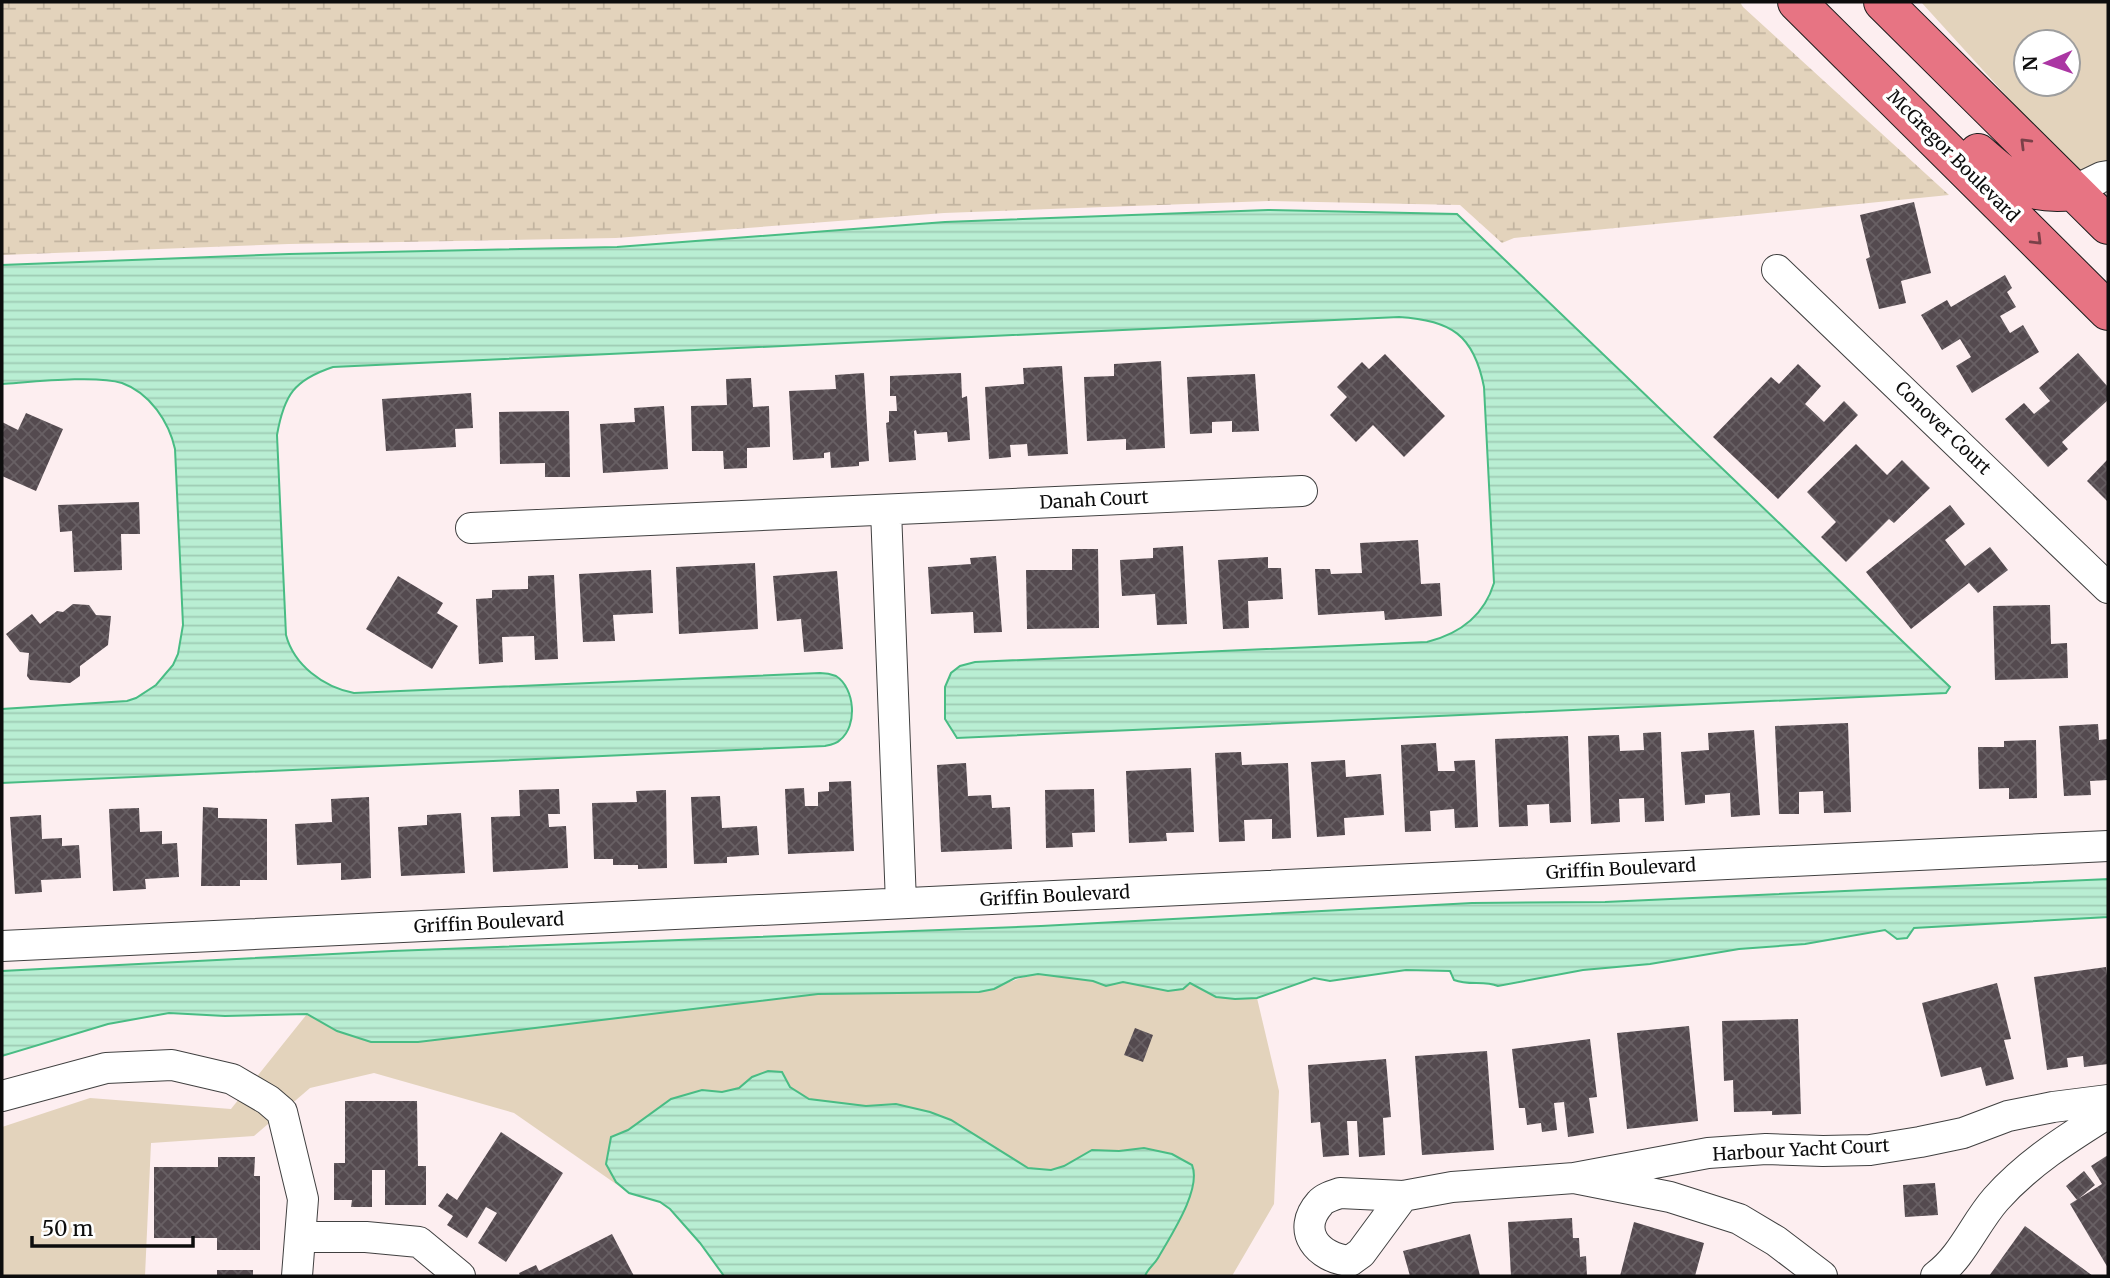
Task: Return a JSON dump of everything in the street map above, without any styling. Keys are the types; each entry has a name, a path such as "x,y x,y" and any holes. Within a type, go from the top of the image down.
{"main road":[{"name":"McGregor Boulevard","path":"1797,2 2108,311"},
{"path":"1882,2 2090,194 2108,225"},
{"path":"1835,40 1869,53 2010,180 2048,194 2090,194"}],"street":[{"path":"2090,194 2102,177 2108,176"},
{"name":"Conover Court","path":"1777,270 2108,588"},
{"name":"Danah Court","path":"471,528 1302,491"},
{"path":"886,510 901,904"},
{"name":"Griffin Boulevard","path":"2,946 2108,846"},
{"path":"2,1096 107,1068 172,1065 232,1079 268,1100 282,1112 303,1199 296,1276"},
{"name":"Harbour Yacht Court","path":"1403,1196 1452,1187 1574,1178 1709,1153 1766,1149 1858,1150 1895,1146 1963,1133 2008,1116 2108,1100"},
{"path":"1936,1276 1951,1265 1994,1201 2027,1167 2108,1113"},
{"name":"Harbour Yacht Court","path":"1574,1178 1670,1196 1739,1219 1776,1241 1822,1276"},
{"path":"300,1237 366,1237 419,1242 460,1276"}],"green space":[{"path":"2,2 1740,2 1949,195 1514,238 1502,243 1460,205 1269,201 944,213 616,238 289,244 2,255"},
{"path":"1921,2 2108,2 2108,173 2081,178"},
{"path":"1038,974 1093,981 1106,986 1123,982 1168,991 1189,983 1216,997 1257,998 1279,1091 1274,1204 1232,1276 724,1276 670,1209 660,1202 629,1193 514,1113 374,1073 310,1088 254,1136 151,1143 145,1276 2,1276 2,1127 90,1098 231,1109 307,1014 337,1031 520,1030 818,994 979,992"}],"shaded area":[{"path":"1268,210 1457,214 1950,687 1946,693 957,738 945,719 945,687 951,673 960,666 975,662 1427,642 1450,634 1469,622 1484,605 1494,583 1484,387 1480,369 1474,355 1457,334 1433,322 1399,317 333,367 309,377 293,391 283,409 277,435 286,635 296,656 311,673 331,686 354,693 824,673 836,676 847,689 852,717 846,734 837,742 825,746 2,783 2,709 127,701 136,698 156,685 173,665 178,654 183,625 175,449 163,419 149,401 122,383 81,379 2,384 2,265 289,254 617,247 945,222"},
{"path":"2108,879 2108,917 1914,928 1907,938 1897,939 1885,930 1805,944 1739,949 1650,964 1583,970 1498,986 1454,980 1450,971 1406,970 1330,981 1314,978 1257,998 1235,999 1216,997 1190,983 1183,989 1168,991 1123,982 1106,986 1093,981 1038,974 1015,978 994,989 979,992 818,994 418,1042 371,1042 337,1031 307,1014 225,1016 169,1013 108,1024 2,1056 2,971 392,951 1041,926 1472,903 1605,902"},
{"path":"768,1071 782,1072 790,1087 809,1099 866,1106 896,1104 930,1112 951,1120 1028,1168 1051,1170 1064,1166 1092,1150 1144,1148 1172,1154 1192,1165 1193,1186 1177,1225 1145,1276 724,1276 670,1209 660,1202 629,1193 616,1182 606,1164 611,1137 628,1130 671,1099 702,1090 722,1092 739,1088 752,1077"}],"building":[{"path":"1914,202 1931,273 1901,281 1906,303 1879,309 1866,259 1870,257 1860,215"},
{"path":"2005,275 2012,288 2007,292 2016,307 2000,316 2010,333 2023,325 2039,352 1972,393 1956,366 1971,357 1960,339 1942,350 1921,315 1947,300 1951,307"},
{"path":"2078,353 2108,387 2108,400 2062,442 2068,449 2048,467 2005,419 2024,403 2034,414 2050,401 2039,388"},
{"path":"1385,354 1445,416 1404,457 1373,425 1356,442 1330,415 1347,397 1337,387 1362,362 1369,369"},
{"path":"1161,361 1165,448 1126,450 1126,439 1087,441 1084,377 1114,376 1114,364"},
{"path":"1798,364 1821,386 1805,404 1824,422 1844,401 1858,415 1778,499 1713,437 1771,377 1779,384"},
{"path":"1062,366 1068,454 1028,456 1027,444 1010,445 1011,457 989,459 985,387 1024,384 1023,368"},
{"path":"864,373 869,461 859,462 859,466 831,468 830,452 824,453 824,458 793,460 789,391 836,389 835,375"},
{"path":"961,373 962,398 967,396 970,440 948,442 947,432 917,434 916,430 916,460 889,462 886,423 889,422 889,411 897,411 896,396 890,396 890,376"},
{"path":"1255,374 1259,431 1232,432 1232,421 1212,422 1212,433 1190,434 1187,377"},
{"path":"751,378 753,407 769,406 770,447 747,448 747,468 724,469 723,451 692,451 691,406 727,405 726,379"},
{"path":"471,393 473,428 455,429 456,447 386,451 382,399"},
{"path":"664,406 668,469 603,473 600,424 635,422 634,408"},
{"path":"569,411 570,477 545,477 545,463 500,464 499,412"},
{"path":"26,413 63,429 36,491 2,476 2,422 18,430"},
{"path":"1856,444 1887,475 1902,460 1930,488 1894,523 1889,519 1846,562 1821,537 1836,522 1807,492"},
{"path":"2108,459 2108,502 2087,481"},
{"path":"139,502 140,534 121,534 122,570 74,572 72,531 60,532 58,505"},
{"path":"1950,505 1965,524 1945,540 1965,566 1990,547 2008,570 1978,593 1969,583 1911,629 1866,572"},
{"path":"1418,540 1421,584 1440,583 1442,616 1385,620 1384,611 1318,615 1315,569 1330,569 1331,574 1362,573 1360,543"},
{"path":"1183,546 1187,624 1157,625 1155,594 1122,596 1120,560 1153,558 1153,548"},
{"path":"1072,549 1098,549 1099,628 1027,629 1026,570 1072,570"},
{"path":"996,556 1002,632 974,633 973,612 931,614 928,567 971,564 970,558"},
{"path":"1268,557 1268,568 1281,568 1283,599 1248,601 1249,628 1223,629 1218,560"},
{"path":"755,563 758,629 679,634 676,567"},
{"path":"651,570 653,613 613,615 615,641 583,642 579,574"},
{"path":"837,571 843,649 804,652 801,619 777,621 773,576"},
{"path":"554,575 558,659 535,660 534,636 502,637 503,662 479,664 476,599 492,598 492,590 528,589 528,576"},
{"path":"398,576 443,603 437,613 458,626 432,669 366,629"},
{"path":"73,604 89,605 96,615 111,616 108,645 80,666 80,676 70,683 30,680 27,676 29,653 20,652 6,634 32,614 40,624 57,611 63,612"},
{"path":"2050,605 2051,644 2067,643 2068,678 1995,680 1993,606"},
{"path":"1848,723 1851,812 1824,813 1823,791 1799,792 1799,814 1779,814 1775,726"},
{"path":"2098,724 2099,740 2108,739 2108,780 2090,781 2091,795 2064,796 2059,726"},
{"path":"1754,730 1760,815 1731,817 1730,793 1705,795 1705,803 1685,805 1681,752 1709,750 1708,733"},
{"path":"1661,732 1664,821 1645,822 1644,798 1619,799 1620,822 1591,824 1588,736 1619,735 1620,751 1644,750 1643,733"},
{"path":"1568,736 1571,822 1550,823 1549,804 1527,805 1528,826 1499,827 1495,739"},
{"path":"2036,740 2037,798 2009,799 2009,788 1979,789 1978,747 2004,747 2004,741"},
{"path":"1436,743 1438,771 1455,771 1454,761 1475,760 1478,827 1455,828 1454,809 1430,811 1431,831 1405,832 1401,745"},
{"path":"1241,752 1242,765 1288,763 1291,838 1272,839 1272,819 1244,820 1245,841 1219,842 1215,753"},
{"path":"1345,760 1346,777 1381,774 1384,815 1344,818 1345,835 1317,837 1311,762"},
{"path":"966,763 968,796 991,795 992,808 1010,807 1012,849 941,852 937,765"},
{"path":"1191,768 1194,832 1166,833 1167,841 1129,843 1126,771"},
{"path":"851,781 854,851 788,854 785,789 804,788 805,806 818,806 818,792 829,791 829,782"},
{"path":"559,789 560,814 548,814 549,827 566,826 568,868 493,872 491,817 520,816 519,790"},
{"path":"1094,789 1095,832 1072,833 1073,847 1046,848 1045,790"},
{"path":"666,790 667,868 638,869 638,865 613,865 613,859 594,859 592,803 637,802 636,791"},
{"path":"720,796 722,828 757,826 759,855 727,857 727,863 694,864 691,797"},
{"path":"369,797 371,878 341,880 341,863 297,865 295,824 332,822 331,799"},
{"path":"203,807 218,808 218,818 267,819 267,880 240,880 240,886 201,886"},
{"path":"139,808 140,832 162,831 162,844 177,843 179,877 145,879 146,889 113,891 109,809"},
{"path":"461,813 465,873 401,876 398,827 427,825 427,815"},
{"path":"41,815 42,839 62,838 62,846 79,845 81,878 41,880 42,892 15,894 10,817"},
{"path":"2106,967 2108,1064 2084,1067 2083,1056 2067,1058 2068,1067 2047,1070 2034,977"},
{"path":"1997,983 2011,1039 2004,1040 2014,1079 1986,1086 1981,1067 1941,1077 1922,1003"},
{"path":"1798,1019 1801,1114 1772,1115 1772,1111 1734,1112 1733,1080 1724,1081 1722,1021"},
{"path":"1689,1026 1698,1121 1627,1129 1617,1033"},
{"path":"1135,1028 1153,1035 1143,1062 1124,1055"},
{"path":"1590,1039 1597,1097 1589,1098 1594,1133 1568,1137 1564,1102 1554,1103 1557,1130 1542,1132 1541,1123 1527,1125 1525,1108 1519,1108 1512,1049"},
{"path":"1487,1051 1494,1150 1422,1155 1415,1056"},
{"path":"1386,1059 1391,1117 1383,1118 1385,1155 1359,1157 1357,1121 1347,1121 1349,1155 1323,1157 1320,1122 1311,1123 1308,1065"},
{"path":"345,1101 417,1101 418,1166 426,1166 426,1205 385,1205 385,1170 372,1170 372,1207 351,1207 352,1200 334,1200 334,1163 345,1163"},
{"path":"501,1132 563,1173 506,1262 478,1243 497,1213 486,1207 467,1238 447,1225 453,1216 438,1206 447,1193 457,1200"},
{"path":"2108,1155 2108,1268 2070,1204 2102,1184 2091,1166"},
{"path":"218,1157 255,1157 254,1176 260,1176 260,1250 217,1250 217,1238 154,1238 154,1167 218,1167"},
{"path":"2084,1171 2095,1185 2077,1200 2066,1186"},
{"path":"1935,1183 1938,1215 1905,1217 1903,1185"},
{"path":"1572,1218 1573,1238 1579,1238 1580,1257 1586,1256 1587,1276 1511,1276 1508,1222"},
{"path":"1634,1222 1704,1243 1695,1276 1620,1276"},
{"path":"2025,1226 2093,1276 1989,1276"},
{"path":"612,1234 634,1276 520,1276 519,1273 536,1265 539,1271"},
{"path":"1470,1234 1480,1276 1410,1276 1403,1251"},
{"path":"217,1270 253,1270 253,1276 217,1276"}]}
